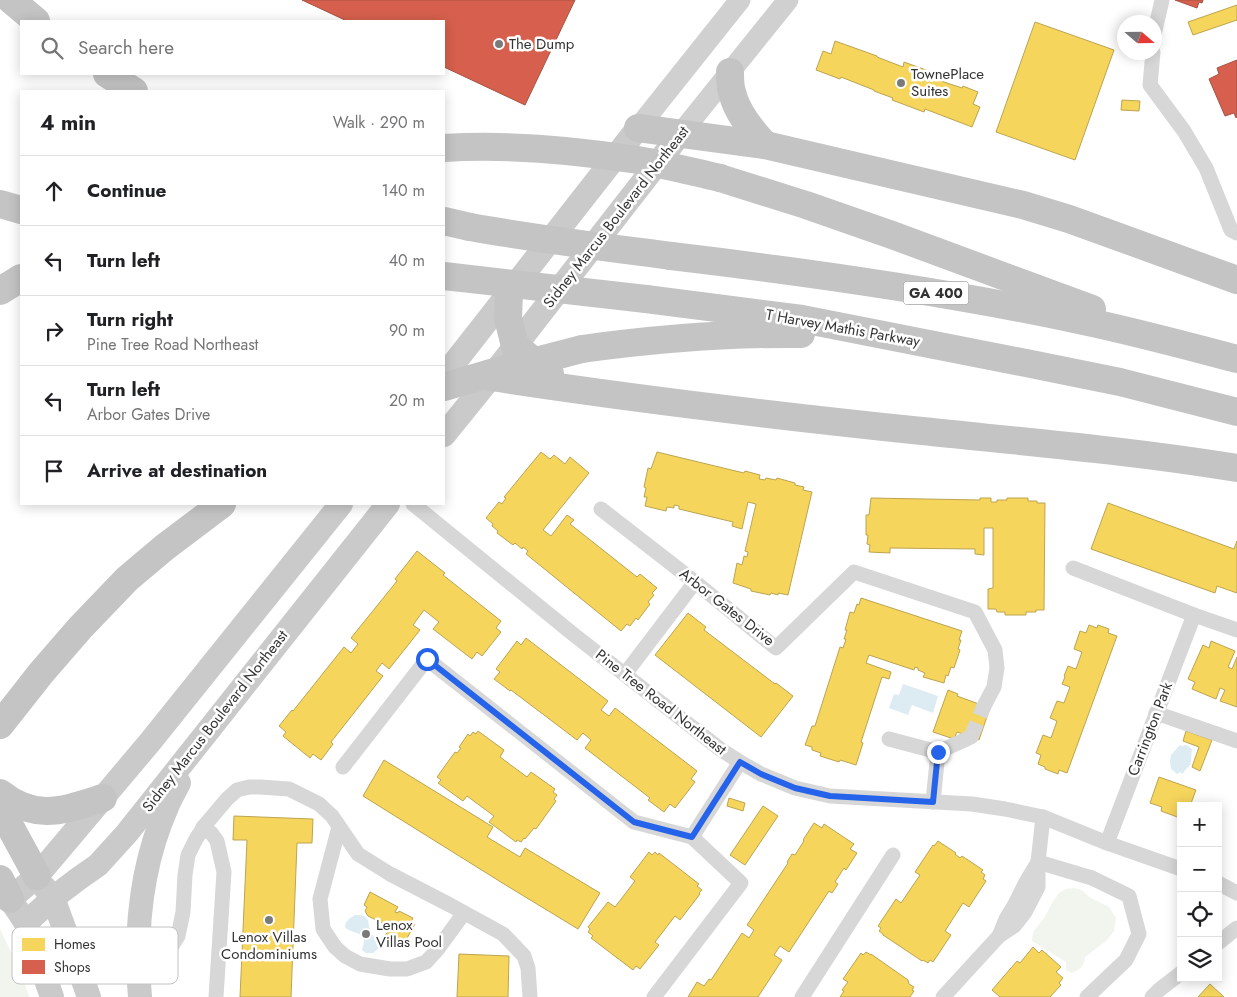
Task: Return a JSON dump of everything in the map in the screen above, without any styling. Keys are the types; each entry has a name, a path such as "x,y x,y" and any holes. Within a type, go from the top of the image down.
{"highway":[{"path":"11,0 35,20"},
{"path":"730,72 731,90 738,109 765,145"},
{"path":"109,75 132,90"},
{"path":"638,128 765,145 1042,211 1237,280"},
{"path":"445,148 470,146 556,149 639,160 720,178 892,235 1199,348"},
{"path":"0,204 20,210"},
{"name":"GA 400","path":"445,221 570,244 798,271 960,296 1080,320 1237,358"},
{"name":"T Harvey Mathis Parkway","path":"445,276 802,319 1120,382 1237,412"},
{"path":"0,291 20,279"},
{"path":"509,292 508,318 515,346 569,389"},
{"path":"445,387 582,349 682,337 762,333 806,334 920,342"},
{"path":"491,377 777,416 1118,452 1237,468"},
{"path":"7,716 80,628 127,579 221,505"},
{"path":"0,793 12,802 34,811 60,811 103,798"},
{"path":"0,808 45,887"}],"main road":[{"path":"445,375 740,0"},
{"name":"Sidney Marcus Boulevard Northeast","path":"445,434 788,0"},
{"name":"Sidney Marcus Boulevard Northeast","path":"26,923 45,887 103,798 340,505"},
{"name":"Sidney Marcus Boulevard Northeast","path":"5,889 45,887 78,878 98,865 127,833 387,505"},
{"path":"140,927 142,899 153,848 166,808 200,740"},
{"path":"45,887 62,927"},
{"path":"5,889 27,927"},
{"path":"47,984 52,997"},
{"path":"85,984 89,997"},
{"path":"139,984 140,997"}],"street":[{"path":"1158,15 1162,0"},
{"path":"1152,60 1150,85 1184,131 1206,168 1232,230 1237,233"},
{"name":"Pine Tree Road Northeast","path":"414,505 720,749 761,774 795,788 830,796 972,804 1043,817 1107,843 1177,868"},
{"name":"Arbor Gates Drive","path":"601,509 776,648 854,572 975,612 995,650 997,668 994,687 984,706"},
{"path":"1073,568 1237,630"},
{"path":"625,674 695,582"},
{"name":"Carrington Park","path":"1107,843 1194,615"},
{"path":"343,767 427,659 634,822 692,837 740,883 654,997"},
{"path":"1156,713 1237,742"},
{"path":"889,739 938,752 971,737"},
{"path":"933,802 938,752"},
{"path":"692,837 740,762"},
{"path":"178,936 188,854 204,827 237,790 249,787 289,789 319,804 332,816 358,854 390,874 503,934 524,956 528,968 530,997"},
{"path":"950,995 999,936 1014,926 1020,908 1038,887 1038,862 1043,817"},
{"path":"204,827 217,841 224,872 216,997"},
{"path":"339,827 320,899 320,909 323,929 331,943 346,956 360,964 390,969 407,969 426,962 464,913"},
{"path":"802,997 893,855"},
{"path":"1038,862 1092,878 1129,896 1139,934 1126,960 1087,997"},
{"path":"1222,885 1237,893"},
{"path":"1222,940 1237,928"},
{"path":"1152,997 1177,976"}],"shaded area":[{"path":"903,684 938,696 933,713 912,705 908,715 889,708 894,694 899,695"},
{"path":"1180,745 1186,745 1192,749 1191,759 1190,765 1183,774 1180,772 1177,774 1171,769 1170,761 1171,755"},
{"path":"1075,888 1109,907 1116,918 1114,931 1106,941 1085,957 1082,967 1072,973 1066,970 1066,962 1032,941 1033,932 1045,917 1059,893 1066,889"},
{"name":"Lenox Villas Pool","path":"355,915 367,918 370,931 378,941 378,949 373,953 366,953 362,950 364,942 362,936 345,927 347,921"},
{"path":"0,929 12,954 12,984 25,984 29,997 0,997"}],"building: Homes":[{"path":"1237,5 1237,20 1193,35 1188,22"},
{"path":"1035,22 1114,50 1075,160 996,132"},
{"name":"TownePlace Suites","path":"835,41 903,67 904,62 937,74 935,79 978,92 973,104 980,107 972,127 925,109 924,112 841,77 840,79 816,70 823,51 831,54"},
{"path":"1122,100 1140,101 1139,111 1121,110"},
{"path":"541,452 550,459 554,455 565,464 570,457 589,473 543,530 551,536 567,515 574,520 570,524 637,577 640,574 657,588 652,593 654,595 648,602 650,604 638,620 636,618 630,626 627,624 621,631 526,554 528,551 523,547 522,549 515,543 513,545 497,533 498,531 492,526 493,524 486,518 499,502 502,504 506,498 504,497"},
{"path":"657,452 744,473 745,471 760,475 759,479 776,480 777,478 795,483 795,485 804,487 803,490 812,492 788,595 771,593 770,595 751,591 751,589 733,583 737,563 742,565 744,556 747,557 748,552 745,551 756,504 748,502 742,529 732,526 733,522 679,509 679,506 674,505 674,508 667,507 666,511 645,506 647,497 644,497 646,488 644,487 648,468 651,469"},
{"path":"871,498 980,500 980,498 991,498 991,502 997,502 997,500 1007,500 1007,498 1028,498 1028,501 1045,503 1044,610 1026,612 1026,615 1005,615 1005,612 988,609 988,589 993,588 993,528 984,528 984,555 975,554 975,549 890,548 890,553 869,552 870,545 867,544 868,535 866,535 866,515 869,515"},
{"path":"1108,503 1234,549 1237,541 1237,593 1217,586 1215,593 1091,549"},
{"path":"417,551 445,573 443,575 501,621 496,628 501,632 482,656 477,652 472,659 433,629 439,622 424,610 413,625 420,630 389,669 382,663 376,671 383,676 331,742 333,744 321,760 313,754 310,758 283,736 286,732 279,726 344,647 351,653 358,644 351,638 397,581 395,579"},
{"path":"861,598 962,631 958,649 960,650 954,668 951,667 944,683 923,677 925,673 918,670 918,668 915,667 914,670 869,655 866,663 891,672 889,679 882,677 861,742 863,743 856,765 820,756 821,753 805,745 812,726 815,726 840,647 843,648 850,612 854,613"},
{"path":"688,613 706,627 704,630 793,696 761,737 655,655"},
{"path":"1089,625 1097,628 1098,625 1109,629 1108,633 1117,636 1067,773 1059,770 1058,774 1038,764 1041,755 1036,753 1043,735 1051,738 1057,721 1050,718 1057,701 1064,703 1070,687 1062,684 1064,676 1068,666 1076,669 1082,652 1074,649 1080,631 1086,633"},
{"path":"526,638 608,701 601,710 609,716 615,708 697,771 691,779 695,782 675,808 670,804 664,812 648,800 650,798 585,748 591,740 583,733 577,740 494,679 500,672 496,669 517,641 521,645"},
{"path":"1211,641 1235,651 1228,667 1232,669 1237,657 1237,707 1220,701 1225,690 1220,688 1216,699 1192,689 1195,682 1188,679 1203,645 1209,648"},
{"path":"948,690 958,694 957,696 990,708 979,740 957,732 954,739 933,732"},
{"path":"478,731 504,750 500,757 527,777 531,772 555,789 553,792 557,795 554,799 556,801 536,829 534,828 521,842 517,840 516,842 489,822 494,816 467,796 463,801 438,783 441,780 437,777 455,752 457,753 461,748 459,747 468,734 470,736 473,732 476,734"},
{"path":"1186,731 1212,740 1200,771 1192,767 1199,747 1183,741"},
{"path":"384,760 493,827 487,837 520,857 525,848 600,893 578,929 363,796"},
{"path":"1159,777 1196,790 1192,802 1177,802 1177,817 1161,811 1162,807 1150,803"},
{"path":"729,798 745,803 743,811 727,806"},
{"path":"763,806 778,816 745,865 730,855"},
{"name":"Lenox Villas Condominiums","path":"234,816 313,819 312,843 297,843 291,997 240,997 247,840 233,840"},
{"path":"814,823 822,828 824,824 854,844 850,849 857,853 846,870 844,868 835,882 838,884 832,893 829,891 789,952 780,946 774,955 782,960 758,997 688,997 697,982 704,986 709,979 711,980 742,933 749,938 754,930 747,925 792,854 795,855"},
{"path":"938,841 956,853 960,858 962,856 983,870 981,872 985,875 983,879 986,881 969,907 963,903 945,931 951,935 933,962 930,960 928,963 883,935 879,931 881,928 878,926 896,899 901,903 920,875 915,872 933,845"},
{"path":"649,852 652,855 655,852 658,855 659,853 699,884 697,886 702,890 680,920 675,916 655,942 659,945 640,969 636,966 633,970 591,938 593,936 588,932 590,929 588,927 608,902 615,907 635,881 630,877"},
{"path":"370,892 398,907 395,912 398,913 399,911 413,918 411,922 415,924 402,947 385,940 384,937 390,929 388,924 368,916 365,911 367,907 364,905"},
{"path":"1033,947 1039,953 1042,950 1061,967 1056,972 1063,978 1059,983 1061,985 1050,997 1000,997 992,990 1017,961 1020,963"},
{"path":"866,952 908,980 909,984 914,987 910,997 840,997 844,991 842,990 848,982 843,979 861,953 863,955"},
{"path":"459,954 509,956 508,997 457,997"},
{"path":"1210,984 1224,997 1198,997"}],"building: Shops":[{"name":"The Dump","path":"302,0 575,0 525,105 445,67 445,20 345,20"},
{"path":"1175,0 1203,0 1202,3 1199,2 1197,8"},
{"path":"1237,60 1236,118 1234,113 1225,116 1209,79 1219,74 1217,68"}],"tunnel":[{"path":"971,737 984,706"}],"place":[{"name":"The Dump","path":"499,44"},
{"name":"TownePlace Suites","path":"901,83"},
{"name":"Lenox Villas Condominiums","path":"269,920"},
{"name":"Lenox Villas Pool","path":"366,934"}],"route":[{"path":"427,659 634,822 692,837 740,762 761,774 795,788 830,796 933,802 938,752"}]}
